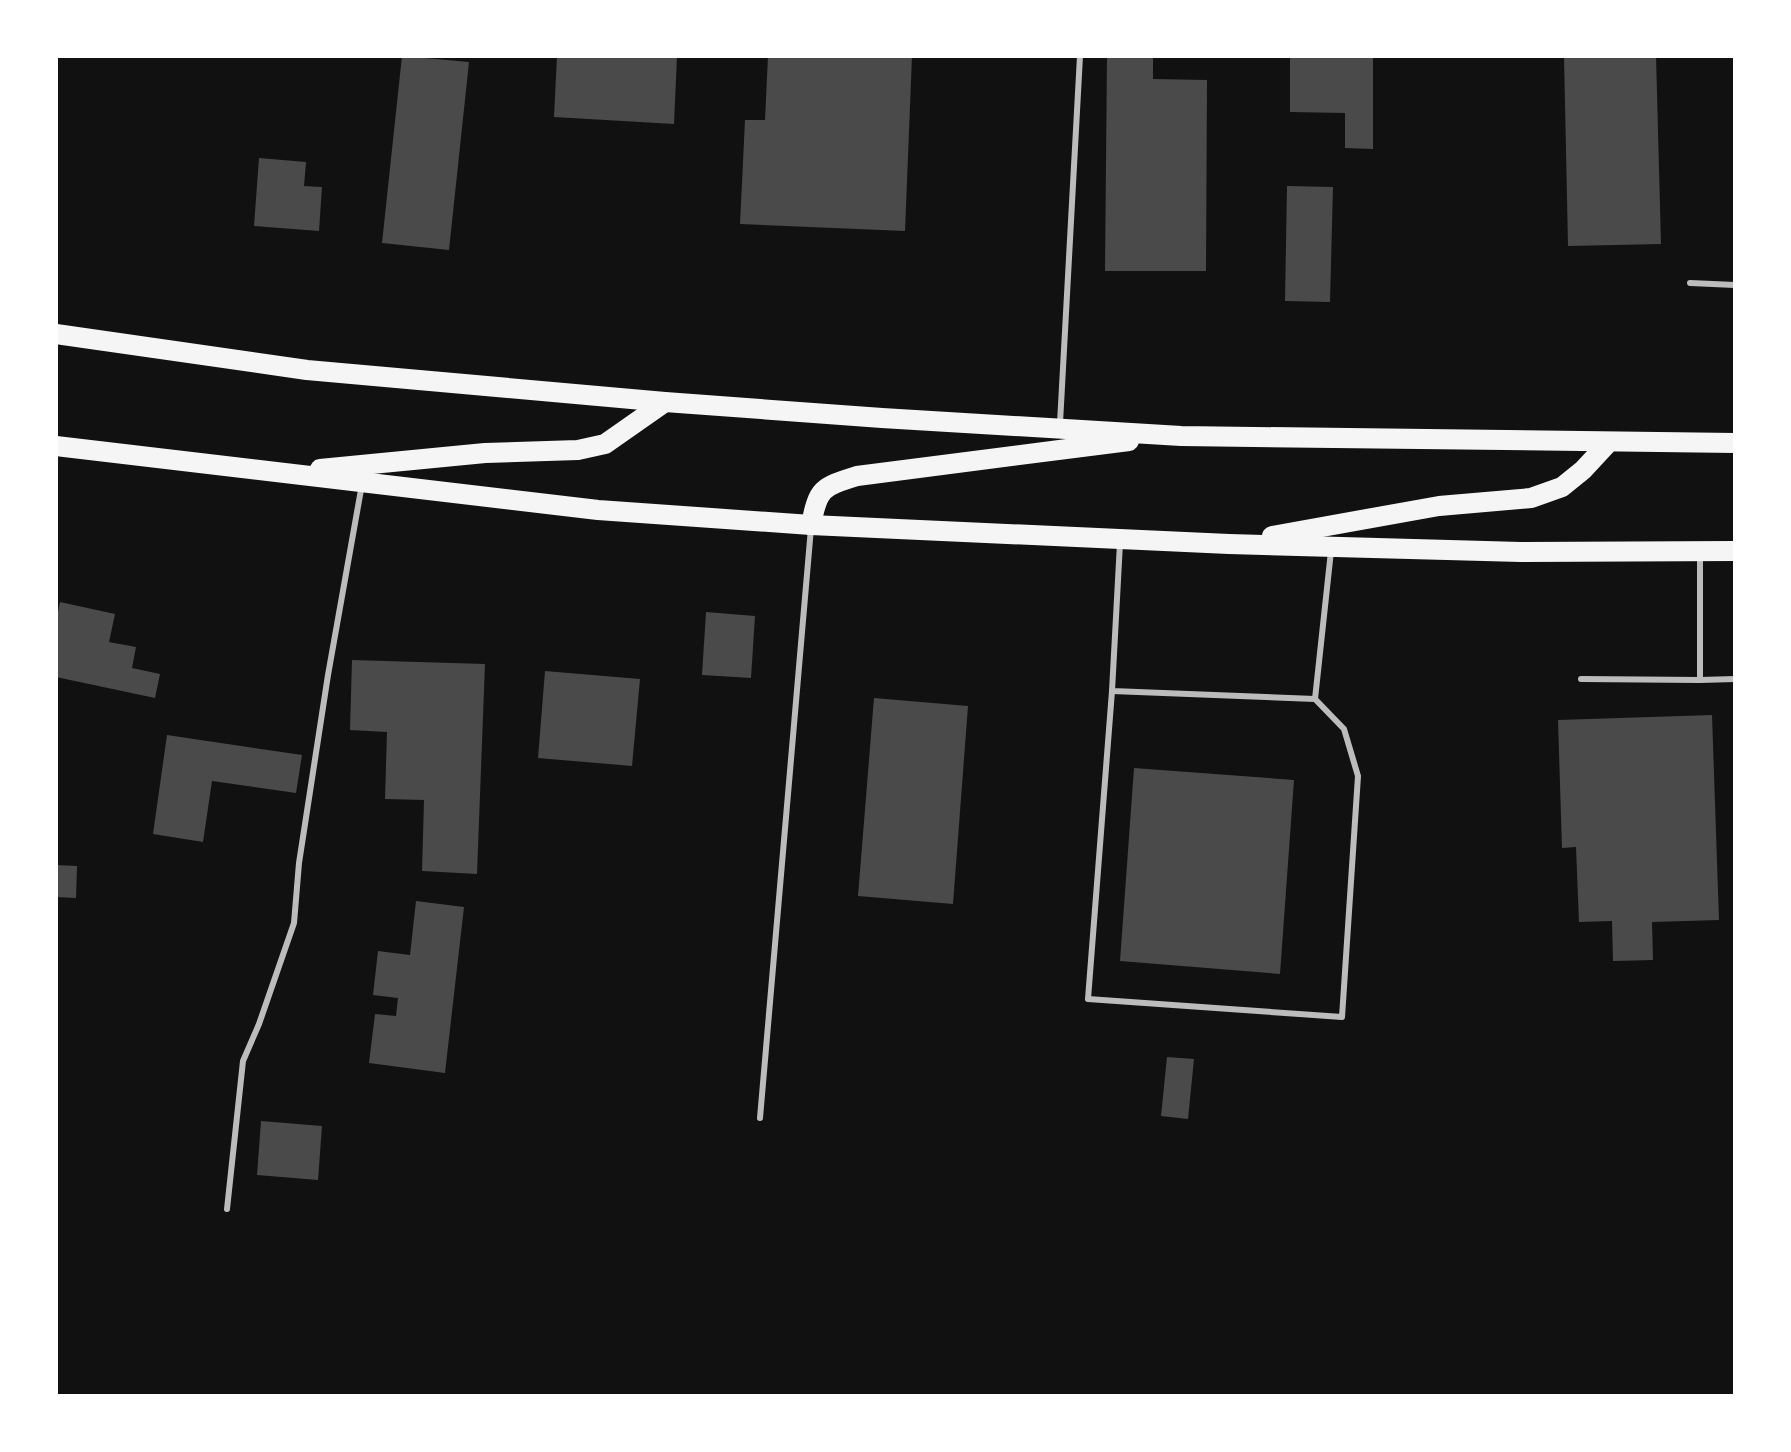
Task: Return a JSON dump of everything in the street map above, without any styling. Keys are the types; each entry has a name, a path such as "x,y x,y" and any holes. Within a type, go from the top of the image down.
{"main road":[{"path":"56,334 307,370 882,418 1181,436 1735,443"},
{"path":"281,473 485,453 578,450 605,444 665,402"},
{"path":"811,525 816,498 832,484 857,476 1181,436"},
{"path":"1229,544 1439,506 1531,498 1562,487 1609,442"},
{"path":"56,446 598,510 811,525 1332,547 1521,552 1735,551"}],"lane":[{"path":"1060,427 1080,56"},
{"path":"1690,283 1735,285"},
{"path":"227,1209 243,1061 294,923 299,863 362,482"},
{"path":"760,1118 811,525"},
{"path":"1112,691 1315,699 1344,729 1358,776 1342,1017 1088,999 1112,691 1120,539"},
{"path":"1315,699 1332,547"},
{"path":"1700,680 1701,551"},
{"path":"1581,679 1735,679"}],"building":[{"path":"402,56 469,62 449,250 382,243"},
{"path":"557,56 677,56 674,124 554,117"},
{"path":"768,56 912,56 905,231 740,224 745,120 765,120"},
{"path":"1107,56 1153,56 1153,79 1207,80 1206,271 1105,271"},
{"path":"1290,56 1373,56 1373,149 1345,148 1345,113 1290,112"},
{"path":"1564,56 1656,56 1661,244 1568,246"},
{"path":"259,158 306,162 304,186 322,187 319,231 254,226"},
{"path":"1287,186 1333,187 1330,302 1285,301"},
{"path":"60,602 115,614 109,642 136,647 132,668 160,674 155,698 56,677 56,621"},
{"path":"706,612 755,616 751,678 702,675"},
{"path":"352,660 485,664 477,874 422,871 424,800 385,799 387,732 350,730"},
{"path":"545,671 640,679 632,766 538,758"},
{"path":"874,698 968,706 953,904 858,896"},
{"path":"1712,715 1719,920 1652,922 1653,960 1613,961 1612,921 1579,922 1576,847 1562,848 1558,720"},
{"path":"167,735 302,755 296,793 212,781 203,842 153,834"},
{"path":"1134,768 1294,780 1280,974 1120,961"},
{"path":"56,865 77,866 76,898 56,897"},
{"path":"416,901 464,907 445,1073 369,1063 375,1014 396,1016 398,998 373,995 378,951 410,955"},
{"path":"1167,1057 1194,1059 1188,1119 1161,1116"},
{"path":"261,1121 322,1126 318,1180 257,1175"}]}
